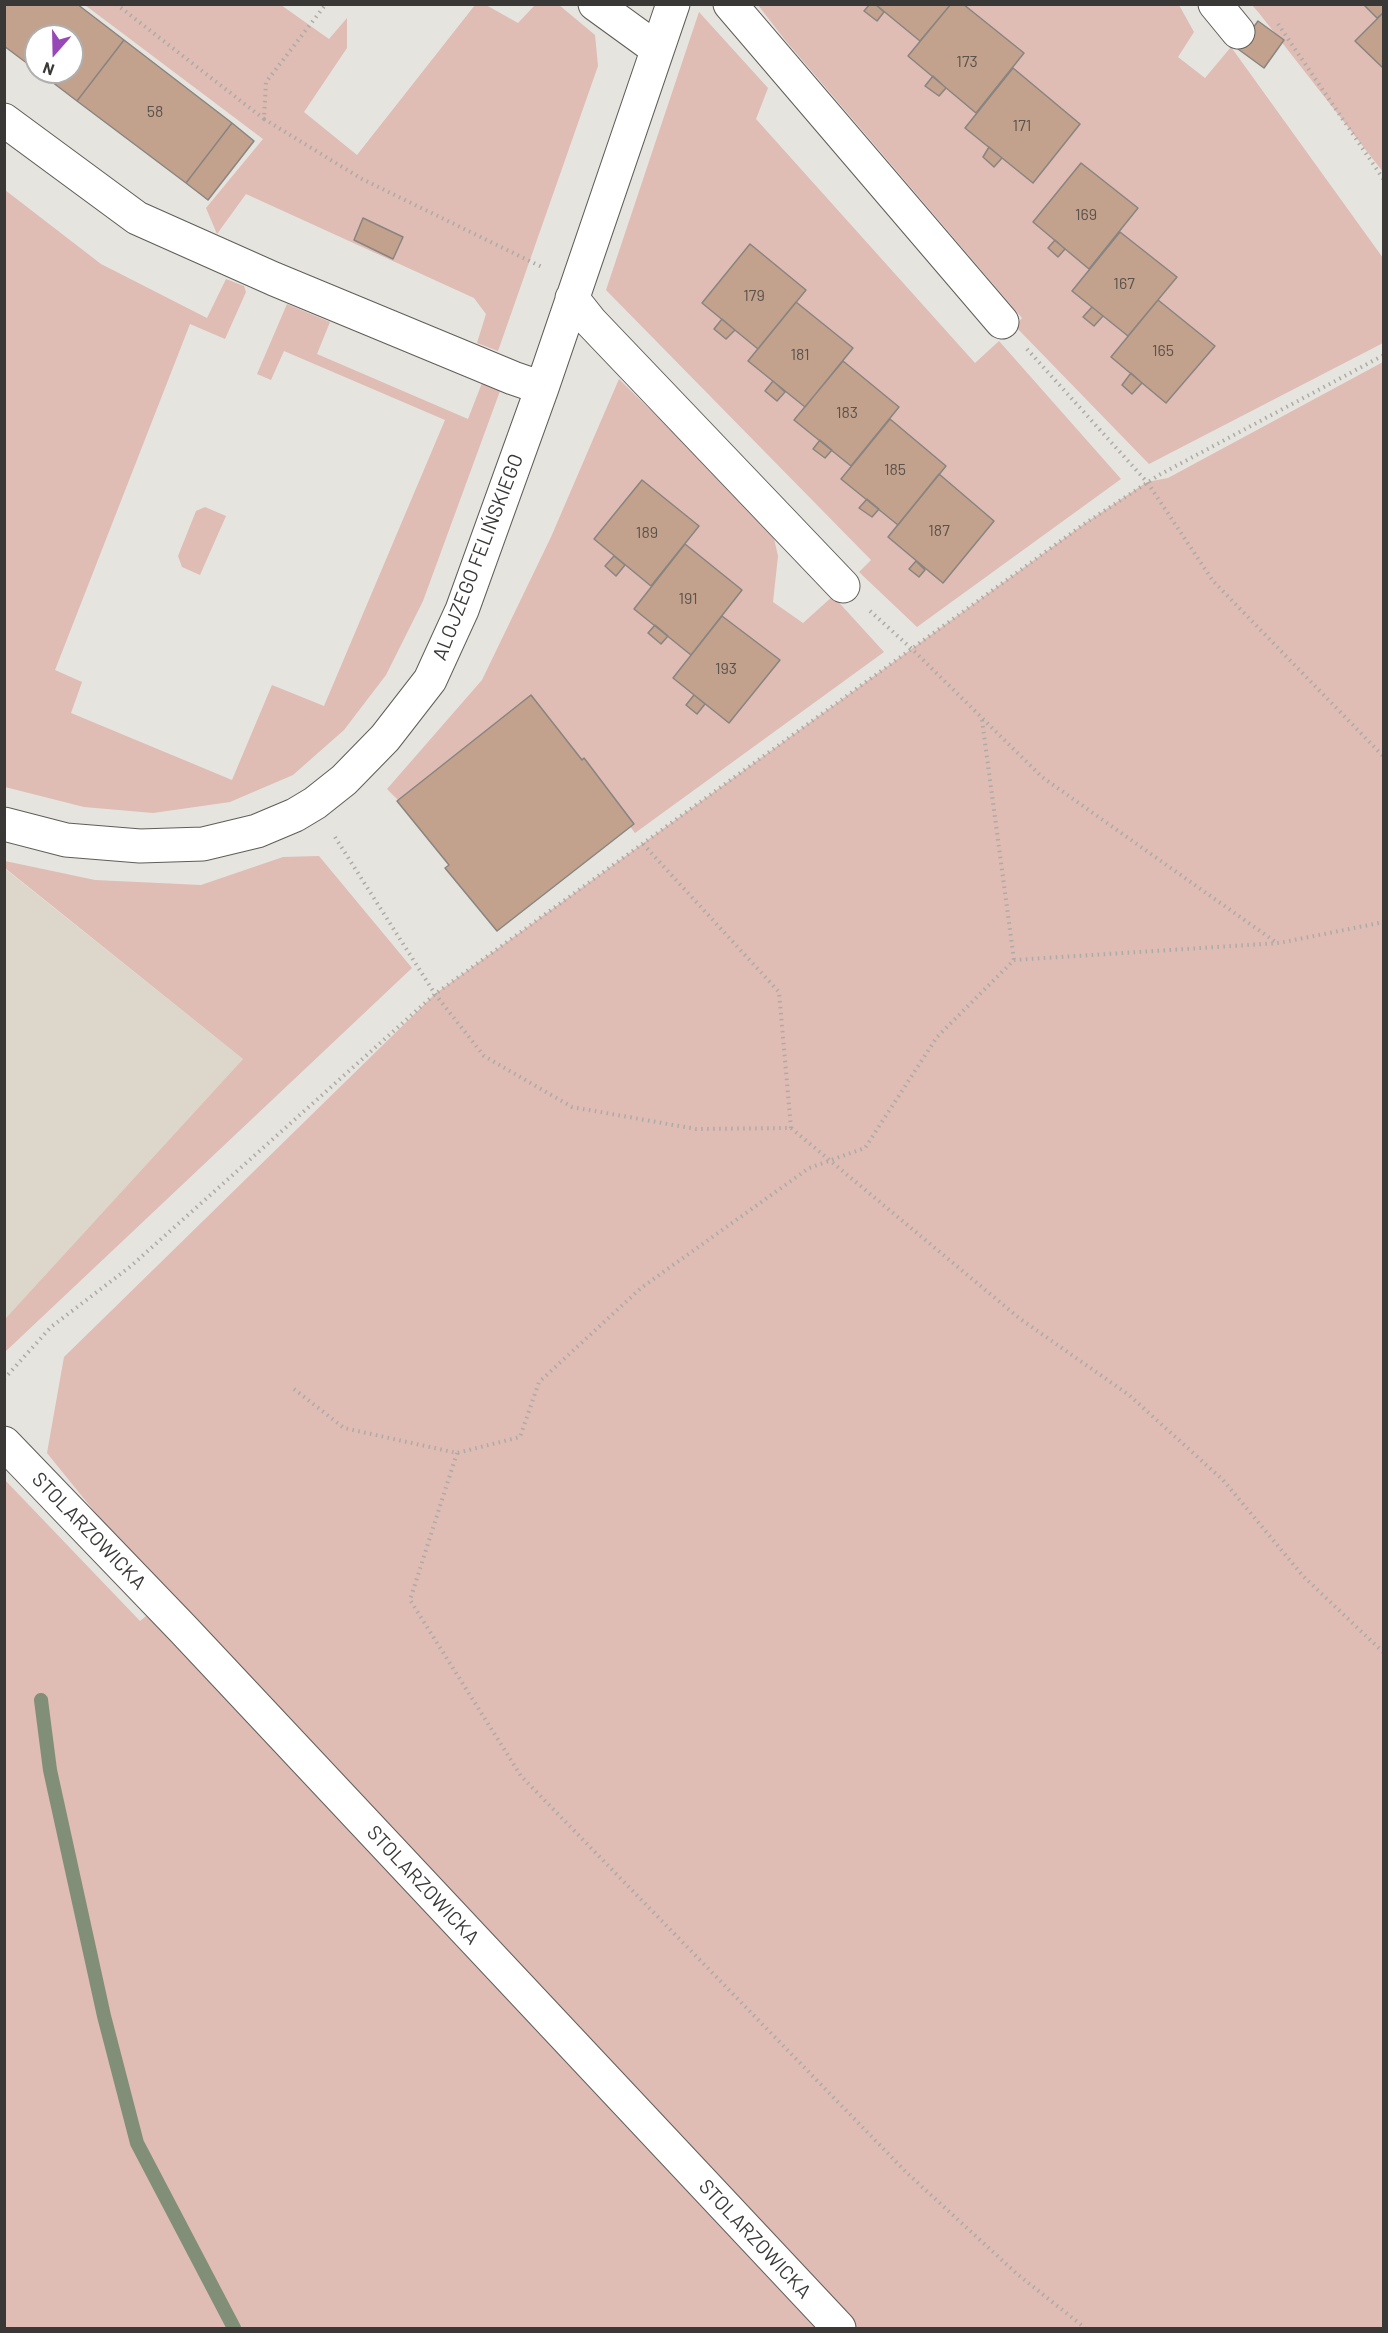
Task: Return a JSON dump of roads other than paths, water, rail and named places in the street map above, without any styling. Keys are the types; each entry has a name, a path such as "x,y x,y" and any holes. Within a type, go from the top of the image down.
{"street":[{"path":"595,4 657,50"},
{"name":"ALOJZEGO FELIŃSKIEGO","path":"4,824 66,840 140,846 203,844 257,831 315,804 344,780 385,738 430,680 462,610 542,388 673,4"},
{"path":"730,4 1002,322"},
{"path":"1215,4 1238,32"},
{"path":"4,120 137,218 274,279 542,388"},
{"path":"572,298 591,322 843,586"},
{"name":"STOLARZOWICKA","path":"4,1443 183,1629 839,2328"}],"waterway":[{"path":"41,1700 50,1770 104,2016 137,2143 234,2328"}]}
